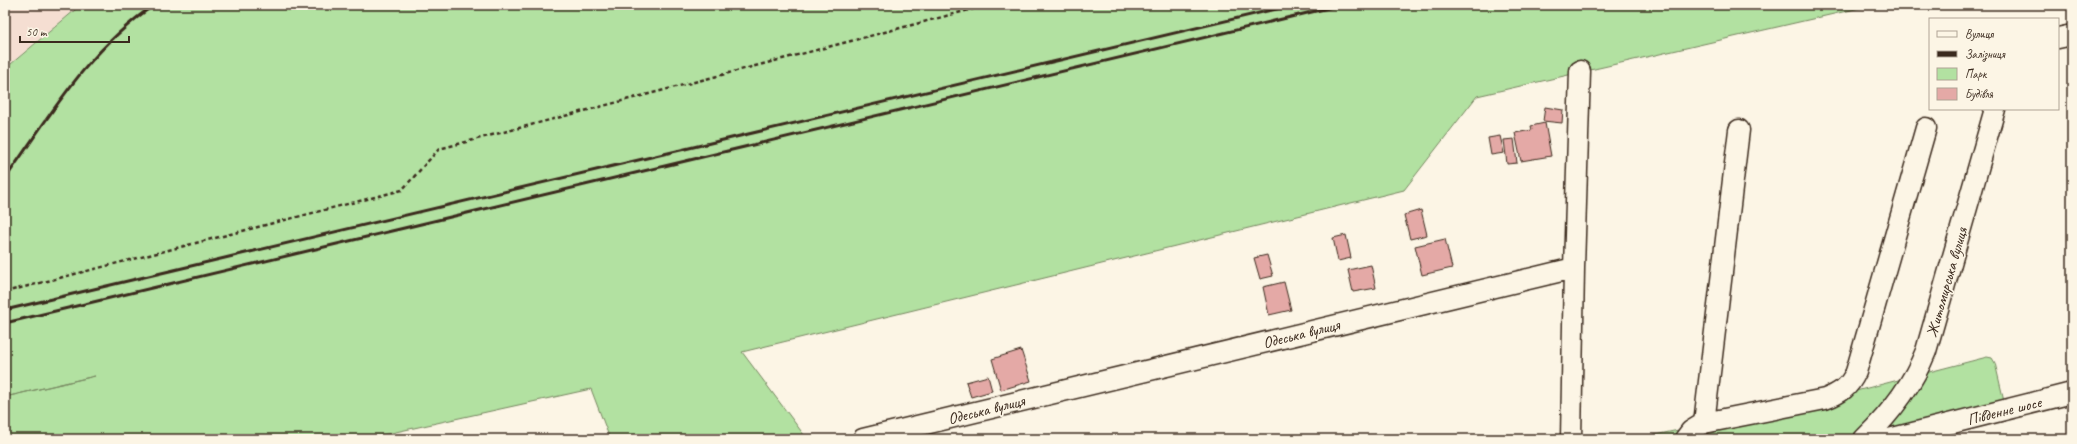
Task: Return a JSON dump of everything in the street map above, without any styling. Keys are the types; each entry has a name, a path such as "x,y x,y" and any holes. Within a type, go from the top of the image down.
{"street":[{"path":"2059,38 2072,35"},
{"path":"1571,439 1580,71"},
{"name":"Житомирська вулиця","path":"1864,439 1881,422 1904,393 1916,373 1926,350 1995,110"},
{"path":"1686,439 1691,431 1704,423 1825,398 1835,395 1851,383 1856,372 1926,128"},
{"path":"1704,423 1739,130"},
{"name":"Одеська вулиця","path":"862,439 1574,268"},
{"name":"Південне шосе","path":"1889,439 2072,393"}],"path":[{"path":"5,292 402,190 439,149 988,5"}],"shaded area":[{"path":"5,5 81,5 5,68"}],"green space":[{"path":"81,5 1873,5 1477,96 1404,190 742,352 807,439 610,439 591,389 364,439 5,439 5,69"},
{"path":"1987,357 1992,358 1995,363 2006,410 1889,439 1636,439 1825,399"}],"building":[{"path":"1545,107 1563,110 1562,123 1543,121"},
{"path":"1545,123 1551,156 1521,161 1515,133 1532,130 1531,126"},
{"path":"1500,136 1504,153 1491,155 1488,138"},
{"path":"1514,139 1517,163 1507,164 1504,140"},
{"path":"1421,210 1427,235 1410,239 1404,215"},
{"path":"1346,235 1351,258 1338,261 1333,238"},
{"path":"1445,239 1452,268 1422,275 1415,246"},
{"path":"1267,255 1273,276 1260,279 1254,258"},
{"path":"1371,265 1376,288 1353,292 1348,270"},
{"path":"1284,282 1291,310 1269,315 1263,287"},
{"path":"1021,350 1031,381 1001,390 992,359"},
{"path":"988,376 992,391 971,397 966,382"}],"railway":[{"path":"5,179 55,108 90,63 109,42 130,23 154,5"},
{"path":"5,310 1293,5"},
{"path":"5,323 1341,5"}]}
